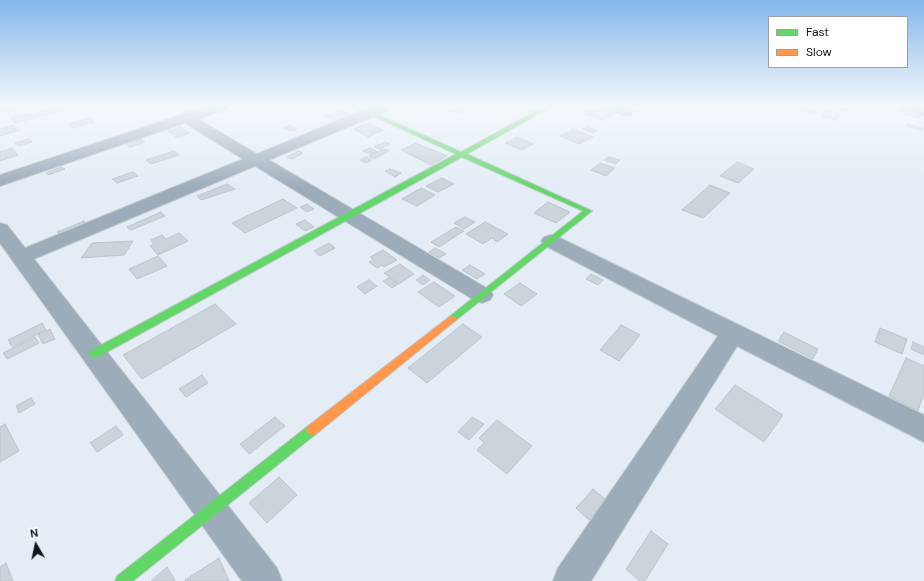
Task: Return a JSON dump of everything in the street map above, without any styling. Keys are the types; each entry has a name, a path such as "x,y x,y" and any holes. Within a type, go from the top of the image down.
{"street":[{"path":"0,181 141,133"},
{"path":"211,133 482,295"},
{"path":"264,581 94,354 7,242 256,160 321,133"},
{"path":"122,581 588,211 415,133"},
{"path":"94,354 500,133"},
{"path":"551,240 924,429"},
{"path":"571,581 733,332"}],"building":[{"path":"0,133 10,133 0,136"},
{"path":"171,133 190,133 177,138"},
{"path":"361,133 376,133 368,137"},
{"path":"565,133 583,133 593,137 579,144 560,136"},
{"path":"517,137 533,144 522,150 505,143"},
{"path":"28,139 32,142 19,146 15,143"},
{"path":"141,139 145,142 130,147 126,144"},
{"path":"385,142 390,144 380,149 374,147"},
{"path":"416,143 447,156 431,165 401,150"},
{"path":"12,148 18,155 0,161 0,152"},
{"path":"370,148 377,151 370,154 363,151"},
{"path":"384,149 389,151 374,159 369,156"},
{"path":"174,151 179,155 151,164 146,160"},
{"path":"298,151 303,153 292,159 287,157"},
{"path":"366,157 372,160 366,163 360,160"},
{"path":"609,157 620,160 616,164 604,160"},
{"path":"737,162 754,169 738,183 720,176"},
{"path":"600,163 615,168 606,176 591,170"},
{"path":"61,167 65,169 49,175 46,173"},
{"path":"390,169 401,173 395,177 385,171"},
{"path":"133,172 138,176 117,183 112,179"},
{"path":"442,178 454,184 438,192 426,186"},
{"path":"227,184 235,189 201,200 197,196"},
{"path":"710,185 730,193 703,218 682,210"},
{"path":"421,188 435,195 417,206 402,199"},
{"path":"283,199 297,208 245,233 232,223"},
{"path":"548,202 570,212 556,223 534,213"},
{"path":"307,204 314,209 307,212 300,207"},
{"path":"161,212 165,216 131,230 127,227"},
{"path":"465,217 475,222 464,229 454,223"},
{"path":"305,220 314,227 305,231 296,224"},
{"path":"84,221 88,225 61,236 57,232"},
{"path":"485,222 508,234 497,242 492,238 483,244 466,234"},
{"path":"456,227 464,231 439,247 431,242"},
{"path":"179,233 188,241 158,255 150,246 154,244 151,240 162,235 166,239"},
{"path":"133,241 124,255 81,258 92,243"},
{"path":"329,243 335,248 320,256 314,251"},
{"path":"435,248 446,254 439,258 429,252"},
{"path":"383,250 397,260 384,267 382,265 377,268 369,262 373,259 370,257"},
{"path":"158,256 167,266 137,279 129,269"},
{"path":"400,264 414,274 399,284 384,273"},
{"path":"470,265 485,274 477,279 462,270"},
{"path":"591,274 603,280 598,285 586,279"},
{"path":"423,275 430,280 423,285 416,280"},
{"path":"389,278 398,284 392,288 383,281"},
{"path":"369,280 377,286 365,294 357,287"},
{"path":"434,282 455,296 439,307 418,292"},
{"path":"520,283 537,294 521,306 504,294"},
{"path":"215,304 236,324 142,379 123,355"},
{"path":"42,323 46,330 12,347 8,340"},
{"path":"463,324 482,337 427,383 408,368"},
{"path":"621,325 640,335 619,361 600,350"},
{"path":"880,328 907,339 902,354 875,342"},
{"path":"50,329 55,339 43,344 38,335"},
{"path":"784,332 818,349 813,359 778,341"},
{"path":"35,337 39,343 7,359 3,353"},
{"path":"913,342 924,347 924,355 911,349"},
{"path":"906,358 924,366 924,393 918,411 889,396"},
{"path":"202,375 208,383 186,397 179,389"},
{"path":"735,385 783,415 764,442 715,409"},
{"path":"31,398 35,404 19,413 16,406"},
{"path":"275,417 285,426 249,454 240,444"},
{"path":"472,417 484,424 469,440 458,432"},
{"path":"497,420 532,446 507,474 477,450 484,443 479,438"},
{"path":"5,424 19,451 0,462 0,427"},
{"path":"116,426 123,435 97,452 90,443"},
{"path":"279,477 297,495 267,523 249,503"},
{"path":"593,489 606,500 589,520 576,508"},
{"path":"651,531 668,544 645,581 640,581 626,569"},
{"path":"219,558 229,581 185,580"},
{"path":"6,563 13,581 0,581 0,567"},
{"path":"167,567 175,580 174,581 151,581"}],"traffic: fast":[{"path":"414,133 588,211 452,319"},
{"path":"94,354 500,133"},
{"path":"122,581 312,430"}],"traffic: slow":[{"path":"312,430 452,319"}]}
